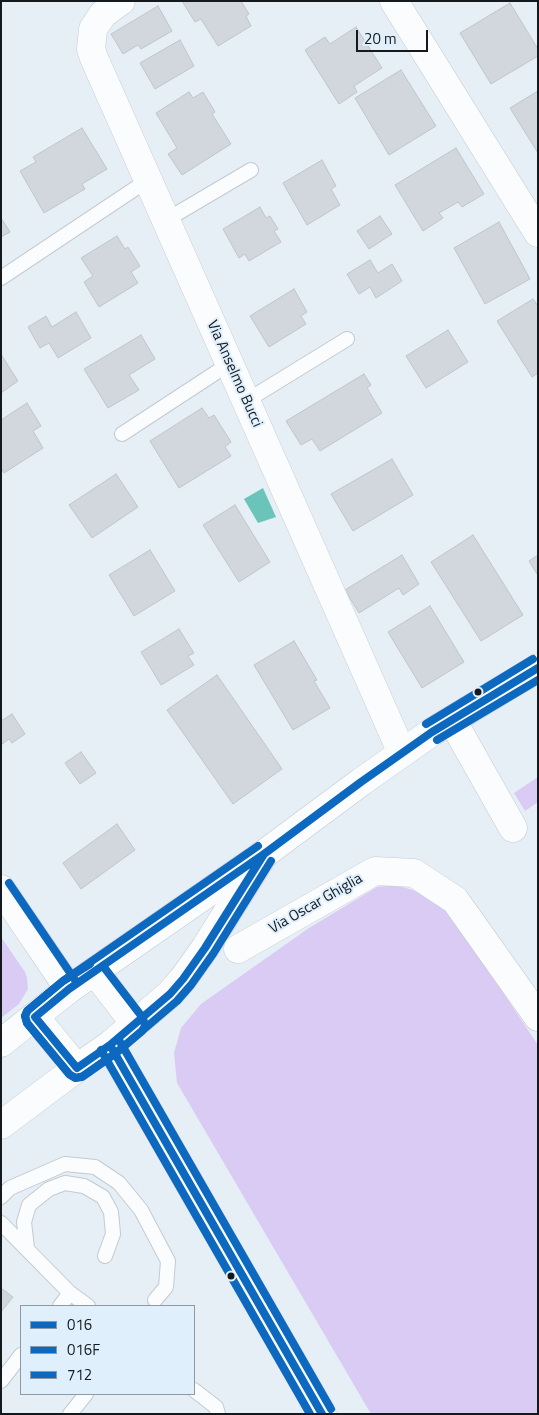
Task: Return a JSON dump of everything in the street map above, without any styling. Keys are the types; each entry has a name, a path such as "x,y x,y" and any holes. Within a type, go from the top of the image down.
{"street":[{"name":"Via Anselmo Bucci","path":"121,1 103,14 97,21 93,29 91,49 402,753"},
{"path":"394,1 538,233"},
{"path":"1,1043 69,989 264,854 402,753 538,668"},
{"path":"452,720 513,828"},
{"path":"1,1125 110,1045 170,994 205,948 264,854"},
{"name":"Via Oscar Ghiglia","path":"238,949 375,871 414,873 455,900 538,1017"},
{"path":"1,889 69,989"},
{"path":"95,972 134,1024"},
{"path":"35,1017 77,1068"},
{"path":"110,1045 322,1414"}],"lane":[{"path":"166,220 251,170"},
{"path":"1,278 148,180"},
{"path":"246,402 347,339"},
{"path":"122,434 230,364"},
{"path":"1,1197 10,1188 65,1164 94,1167 119,1183 141,1210 168,1260 166,1287 155,1300"},
{"path":"27,1248 24,1222 30,1205 49,1189 65,1183 84,1186 103,1196 111,1212 113,1234 105,1256"},
{"path":"1,1223 70,1292 87,1305"},
{"path":"61,1305 70,1292"},
{"path":"1,1381 20,1356"},
{"path":"195,1391 216,1407 218,1414"},
{"path":"70,1414 85,1395"}],"shaded area":[{"path":"263,488 276,517 258,523 244,499"},
{"path":"538,777 538,802 525,811 514,793"},
{"path":"396,885 429,895 445,906 538,1045 538,1414 371,1414 177,1083 174,1053 181,1028 201,1004 309,928 377,887"},
{"path":"1,937 25,972 28,989 19,1004 1,1018"}],"building":[{"path":"182,1 241,1 249,14 246,16 251,26 218,46 201,19 195,22"},
{"path":"510,3 538,49 538,56 491,84 460,33"},
{"path":"158,6 172,31 141,49 138,45 123,54 111,34"},
{"path":"356,27 382,68 354,86 357,92 339,104 305,50 325,37 330,44"},
{"path":"180,40 194,66 155,89 140,63"},
{"path":"401,70 436,126 389,155 355,98"},
{"path":"538,91 538,153 510,108"},
{"path":"189,92 193,98 203,92 215,112 212,114 231,144 182,175 168,154 177,148 156,113"},
{"path":"82,128 107,169 82,184 85,189 44,213 20,171 36,162 33,157"},
{"path":"456,148 484,194 462,207 458,202 439,213 443,218 423,231 395,185"},
{"path":"322,160 336,186 331,189 340,205 307,225 283,183"},
{"path":"260,207 266,218 270,216 278,229 274,231 281,242 249,261 245,254 239,258 223,229"},
{"path":"380,216 392,234 369,249 357,231"},
{"path":"1,218 10,232 1,237"},
{"path":"499,222 530,279 485,304 454,248"},
{"path":"117,236 125,249 128,247 140,266 131,272 138,283 99,307 84,282 93,276 81,258"},
{"path":"370,260 378,273 392,264 402,281 376,298 370,287 359,294 347,274"},
{"path":"294,289 307,312 301,316 306,324 269,347 250,316"},
{"path":"533,299 538,306 538,373 532,377 497,321"},
{"path":"76,312 91,338 58,358 49,343 40,348 28,327 46,316 52,327"},
{"path":"448,330 468,362 426,388 406,356"},
{"path":"141,335 155,359 129,375 139,390 108,408 84,369"},
{"path":"1,357 18,381 1,393"},
{"path":"364,374 371,385 367,388 382,413 320,451 312,439 301,445 286,421"},
{"path":"27,403 41,426 33,431 43,448 4,473 1,468 1,420"},
{"path":"202,408 209,418 214,415 231,442 225,447 231,456 179,488 150,441"},
{"path":"392,459 413,495 353,531 331,494"},
{"path":"116,474 138,507 92,538 69,505"},
{"path":"235,505 270,562 239,582 203,525"},
{"path":"473,535 523,615 481,641 431,562"},
{"path":"150,550 175,591 134,616 109,575"},
{"path":"402,555 419,584 403,595 399,588 359,613 345,590"},
{"path":"538,555 538,573 537,574 529,561"},
{"path":"430,606 464,662 422,688 388,632"},
{"path":"179,629 194,653 188,656 194,665 161,685 141,652"},
{"path":"294,641 317,680 314,681 330,708 293,730 254,665"},
{"path":"217,675 282,769 233,804 167,710"},
{"path":"12,714 25,734 12,743 9,739 1,745 1,721"},
{"path":"81,752 96,773 80,784 65,763"},
{"path":"117,824 135,850 81,889 63,863"},
{"path":"1,1288 13,1297 1,1312"}],"transit line":[{"name":"016F","path":"426,724 533,659"},
{"name":"016","path":"432,732 538,668"},
{"name":"016","path":"432,732 538,668"},
{"name":"016F","path":"437,740 538,680"},
{"name":"016","path":"361,782 432,732"},
{"name":"016","path":"361,782 432,732"},
{"name":"016","path":"264,854 361,782"},
{"name":"016","path":"264,854 361,782"},
{"name":"016F","path":"258,846 63,981 27,1011 25,1016 27,1023 70,1075 76,1078 83,1076 116,1053 177,1001 213,954 271,861"},
{"name":"016","path":"264,854 205,948 170,994 110,1045 77,1068 35,1017 69,989 264,854"},
{"name":"712","path":"9,883 77,983"},
{"name":"712","path":"90,964 63,981 28,1010 25,1016 27,1023 69,1074 75,1078 82,1077 116,1053 142,1031 145,1026 143,1018 103,966"},
{"name":"712","path":"119,1040 331,1409"},
{"name":"016","path":"110,1045 322,1414"},
{"name":"016F","path":"101,1050 310,1414"}]}
